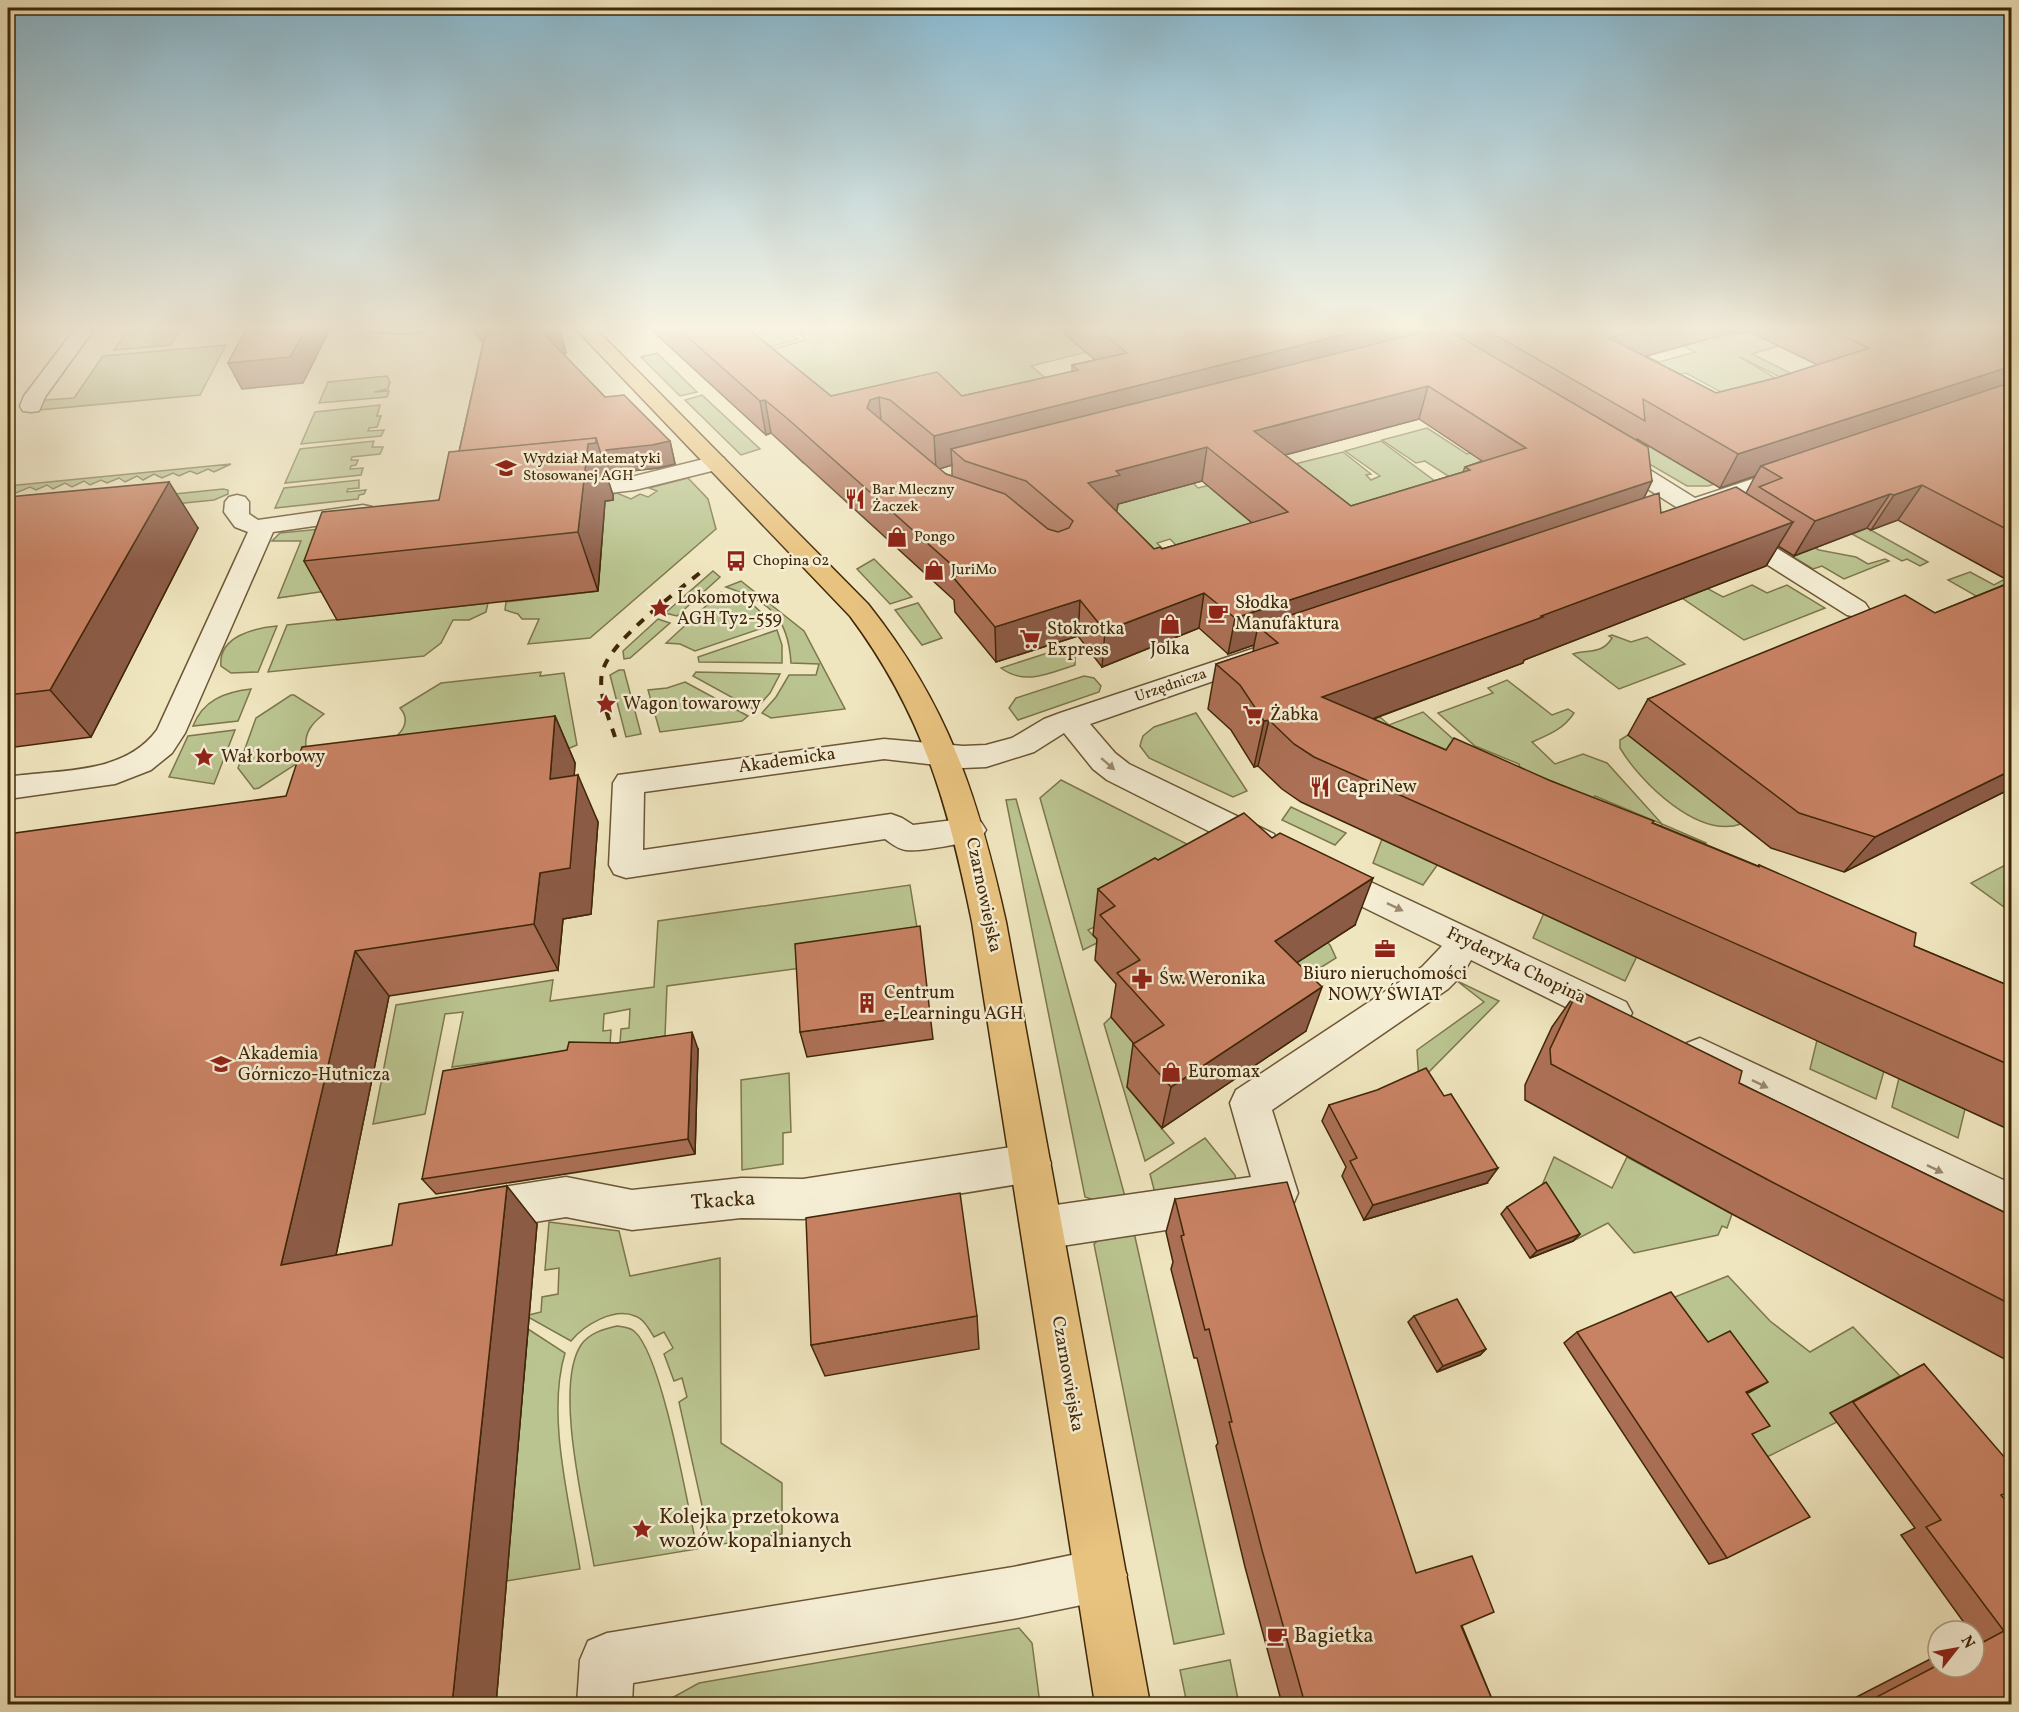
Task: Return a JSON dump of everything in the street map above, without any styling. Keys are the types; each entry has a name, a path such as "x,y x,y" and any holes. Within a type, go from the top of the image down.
{"main road":[{"name":"Czarnowiejska","path":"659,405 871,624 914,693 945,756 969,830 989,922 1123,1704"}],"street":[{"path":"1600,449 1856,609"},
{"path":"539,494 631,484 716,463"},
{"path":"1660,518 1816,465"},
{"path":"237,502 236,510 241,520 252,526 263,527 325,516 381,511"},
{"path":"8,788 115,774 138,765 156,752 170,734 263,527"},
{"name":"Urzędnicza","path":"945,756 978,757 1023,745 1050,728 1070,720 1284,647"},
{"name":"Fryderyka Chopina","path":"1070,720 1104,761 1128,779 2012,1206"},
{"name":"Akademicka","path":"945,756 884,749 629,783 626,865 891,826 907,838 969,830"},
{"path":"1042,1228 1277,1193 1251,1102 1435,978 1449,965 1464,941"},
{"name":"Tkacka","path":"438,1218 566,1197 632,1210 741,1198 803,1199 1031,1163"},
{"path":"605,1704 607,1660 1013,1593 1101,1575"}],"green space":[{"path":"42,405 93,405 38,410"},
{"path":"380,405 377,416 381,416 377,427 369,428 368,431 384,430 381,436 301,444 315,412"},
{"path":"690,405 713,405 760,449 741,455"},
{"path":"768,405 1065,405 869,438 803,463 786,446"},
{"path":"1745,405 1764,405 1758,412"},
{"path":"1608,421 1699,475 1750,473 1708,486 1687,486 1586,427"},
{"path":"1427,428 1467,454 1540,433 1459,483 1425,461 1416,463 1382,440"},
{"path":"374,441 372,447 383,447 380,454 352,457 351,460 358,460 356,465 351,466 350,469 363,468 361,475 285,483 300,449"},
{"path":"1381,441 1451,493 1250,521 1285,551 1182,551 1170,539 1157,543 1181,567 1086,518 1110,503 1193,483 1198,488 1343,452 1371,474 1366,475 1371,480 1380,476 1345,451"},
{"path":"231,464 214,472 208,469 197,474 190,471 179,476 173,473 162,478 154,474 143,480 137,476 125,482 119,478 107,483 101,480 90,485 84,481 72,487 65,483 53,489 47,485 36,490 30,487 16,493 11,489 8,490 8,486"},
{"path":"688,478 708,499 716,529 590,638 528,644 539,619 522,619 518,614 505,610 506,602 598,591 347,588 278,598 301,541 272,541 280,533 591,503 613,500 613,494 617,493 631,499 640,494 648,497 657,491 649,488"},
{"path":"359,480 359,488 348,489 347,492 366,490 364,494 359,495 358,499 275,508 284,488"},
{"path":"228,490 228,494 214,500 8,521 8,511"},
{"path":"1867,528 1928,562 1920,566 1907,559 1902,561 1852,534"},
{"path":"1790,534 1819,550 1856,557 1868,564 1885,559 1889,561 1844,579 1822,566 1813,569 1769,542"},
{"path":"874,559 912,597 890,604 857,569"},
{"path":"713,571 720,577 677,616 665,613"},
{"path":"1970,572 1994,585 2003,580 2011,585 2011,616 1948,580"},
{"path":"741,581 804,631 845,709 771,718 762,713 776,697 789,675 816,675 819,664 791,663 786,633 774,613 754,598 726,587"},
{"path":"1752,585 1767,593 1787,585 1825,608 1744,640 1682,598 1703,586 1723,597"},
{"path":"721,592 752,604 774,624 695,651 680,644 666,643"},
{"path":"488,603 486,612 469,620 453,620 441,643 424,656 268,672 287,625"},
{"path":"918,603 942,638 922,645 895,610"},
{"path":"658,619 670,623 630,658 624,659 623,651"},
{"path":"277,626 258,672 231,673 221,666 225,647 232,641 249,632"},
{"path":"777,630 782,645 782,663 699,662 698,657"},
{"path":"1609,636 1631,642 1647,637 1685,664 1619,689 1573,654 1604,647 1612,638"},
{"path":"1066,647 1075,657 1075,665 1028,677 1010,673 1001,668"},
{"path":"624,670 641,734 626,737 610,675"},
{"path":"541,672 540,676 564,673 577,745 565,750 397,736 405,723 400,708 441,683"},
{"path":"696,672 780,674 770,693 755,710 693,676"},
{"path":"1084,676 1094,678 1101,686 1099,692 1018,720 1009,708 1016,698"},
{"path":"1507,680 1552,715 1568,709 1574,713 1561,727 1532,742 1555,764 1583,754 1607,763 1662,824 1595,796 1590,803 1530,804 1519,764 1475,746 1438,713 1493,693 1488,688"},
{"path":"685,682 748,716 742,721 660,732 648,690 667,688"},
{"path":"251,689 238,721 193,726 197,717 216,699 232,692"},
{"path":"291,695 324,714 313,725 306,738 306,748 313,753 254,789 238,768 256,718"},
{"path":"1423,712 1464,749 1431,759 1342,731 1380,717 1389,725"},
{"path":"1196,713 1247,791 1233,797 1149,758 1140,746 1143,736 1154,727"},
{"path":"235,730 214,784 169,777 188,736"},
{"path":"1628,735 1741,824 1724,826 1707,823 1689,816 1672,804 1641,776 1620,748 1620,740"},
{"path":"1061,780 1226,864 1088,930 1099,942 1083,950 1040,798"},
{"path":"1016,799 1126,1200 1103,1203 1085,1197 1006,800"},
{"path":"1291,807 1346,833 1335,845 1282,820"},
{"path":"1662,824 1706,843 1693,870 1648,850"},
{"path":"1382,839 1438,864 1423,885 1373,863"},
{"path":"2011,862 2011,912 1971,883"},
{"path":"910,885 921,952 667,986 665,1036 620,1043 621,1029 629,1028 630,1009 604,1014 603,1031 611,1030 610,1045 452,1067 463,1012 445,1014 425,1114 373,1124 396,1005 553,980 550,1001 654,987 658,921"},
{"path":"1293,911 1330,945 1336,958 1304,978 1292,966 1313,952"},
{"path":"1544,913 1637,956 1625,981 1533,938"},
{"path":"1457,981 1499,1001 1419,1082 1417,1050 1484,1002"},
{"path":"1111,1017 1156,1068 1127,1087 1174,1143 1145,1161 1104,1024"},
{"path":"1817,1040 1884,1071 1876,1099 1810,1069"},
{"path":"789,1073 791,1132 783,1133 783,1164 742,1170 741,1080"},
{"path":"1899,1078 1965,1109 1958,1138 1892,1107"},
{"path":"1205,1138 1235,1175 1236,1180 1156,1197 1150,1174"},
{"path":"1554,1157 1612,1188 1627,1157 1732,1214 1727,1228 1722,1226 1718,1235 1634,1253 1608,1223 1573,1241 1540,1190"},
{"path":"549,1222 619,1231 630,1276 720,1258 721,1443 782,1483 782,1534 711,1546 679,1402 687,1397 682,1378 674,1381 664,1354 673,1348 664,1332 654,1337 638,1317 618,1314 591,1324 571,1341 528,1317 541,1312 542,1297 558,1294 559,1268 545,1270"},
{"path":"1133,1228 1224,1634 1174,1644 1094,1244 1109,1231"},
{"path":"1728,1276 1770,1321 1810,1352 1853,1327 1900,1376 1830,1413 1837,1422 1767,1457 1657,1304"},
{"path":"617,1326 634,1331 644,1345 654,1369 673,1433 697,1549 594,1566 574,1452 570,1390 573,1365 581,1345 592,1335"},
{"path":"528,1329 565,1353 558,1404 559,1432 580,1569 506,1581"},
{"path":"1019,1628 1032,1643 1040,1704 661,1704 699,1683"},
{"path":"1230,1660 1239,1704 1187,1704 1180,1670"}],"building":[{"path":"470,405 634,405 670,441 606,450 606,454 601,454 596,438 459,452"},
{"path":"771,405 868,405 867,408 946,474 1005,494 1048,529 1058,532 1069,528 1073,521 1026,481 965,461 951,449 1129,405 1355,405 1254,431 1351,506 1470,470 1465,467 1526,448 1458,405 1576,405 1648,447 1652,481 1235,618 1204,593 1105,631 1080,600 995,627 953,577 962,574","holes":["1207,447 1288,512 1162,549 1160,547 1154,549 1088,483 1120,475 1116,471"]},
{"path":"896,405 1060,405 934,436"},
{"path":"1617,405 1644,405 1645,421"},
{"path":"1653,405 1891,405 1738,454"},
{"path":"1944,405 2012,405 2012,532 1922,485 1815,521 1759,487 1782,478 1761,466"},
{"path":"596,438 596,443 588,444 578,532 304,561 322,512 439,500 449,452"},
{"path":"169,482 50,690 8,695 8,497"},
{"path":"1736,487 1793,522 1541,616 1543,617 1322,697 1446,750 1454,738 1551,781 1654,821 1652,823 1759,867 1759,865 1916,933 1914,946 2012,987 2012,1066 1314,757 1294,744 1269,720 1264,721 1240,685 1216,664 1278,643 1258,626 1659,493 1661,513"},
{"path":"2012,582 2012,770 1875,837 1799,813 1648,699 1905,595 1935,613"},
{"path":"555,716 550,779 578,775 570,868 540,873 534,924 355,951 281,1265 392,1245 399,1204 507,1186 452,1704 8,1704 8,834 286,796 302,747"},
{"path":"1244,813 1272,838 1280,833 1373,878 1275,941 1322,987 1171,1087 1133,1044 1164,1025 1117,973 1140,960 1100,915 1115,906 1098,889 1155,858 1158,860"},
{"name":"Centrum e-Learningu AGH","path":"920,926 930,1014 800,1032 795,944"},
{"path":"1578,990 1742,1071 1739,1083 2012,1216 2012,1305 1772,1182 1551,1064 1550,1049"},
{"path":"692,1032 688,1139 422,1179 443,1071 567,1050 569,1042 617,1043"},
{"path":"1426,1068 1444,1096 1451,1094 1498,1168 1373,1205 1350,1161 1357,1158 1329,1105 1377,1090"},
{"path":"1287,1182 1416,1573 1472,1556 1494,1612 1461,1626 1494,1704 1305,1704 1229,1422 1232,1422 1209,1329 1205,1330 1181,1236 1184,1235 1175,1199"},
{"path":"1546,1182 1580,1234 1537,1251 1507,1207"},
{"path":"960,1193 977,1316 811,1345 806,1218"},
{"path":"1671,1292 1708,1342 1730,1331 1768,1382 1746,1392 1770,1426 1752,1434 1810,1517 1727,1558 1577,1332"},
{"path":"1457,1299 1486,1349 1443,1366 1414,1316"},
{"path":"1924,1364 2012,1466 2012,1491 2001,1495 2012,1508 2012,1704 1868,1704 1867,1702 1926,1671 1926,1679 1986,1679 1986,1641 2004,1631 1926,1527 1941,1520 1853,1402"}],"railway":[{"path":"615,737 605,706 601,681 607,660 630,632 702,571"}],"place":[{"name":"Wydział Matematyki Stosowanej AGH","path":"506,468"},
{"name":"Bar Mleczny Żaczek","path":"855,499"},
{"name":"Pongo","path":"897,537"},
{"name":"Chopina 02","path":"736,561"},
{"name":"JuriMo","path":"934,570"},
{"name":"Lokomotywa AGH Ty2-559","path":"660,608"},
{"name":"Słodka Manufaktura","path":"1218,613"},
{"name":"Jolka","path":"1170,624"},
{"name":"Stokrotka Express","path":"1030,639"},
{"name":"Wagon towarowy","path":"606,704"},
{"name":"Żabka","path":"1253,715"},
{"name":"Wał korbowy","path":"204,757"},
{"name":"CapriNew","path":"1320,787"},
{"name":"Biuro nieruchomości NOWY ŚWIAT","path":"1385,949"},
{"name":"Św. Weronika","path":"1142,979"},
{"name":"Centrum e-Learningu AGH","path":"867,1003"},
{"name":"Akademia Górniczo-Hutnicza","path":"221,1064"},
{"name":"Euromax","path":"1171,1072"},
{"name":"Kolejka przetokowa wozów kopalnianych","path":"642,1529"},
{"name":"Bagietka","path":"1277,1636"}]}
